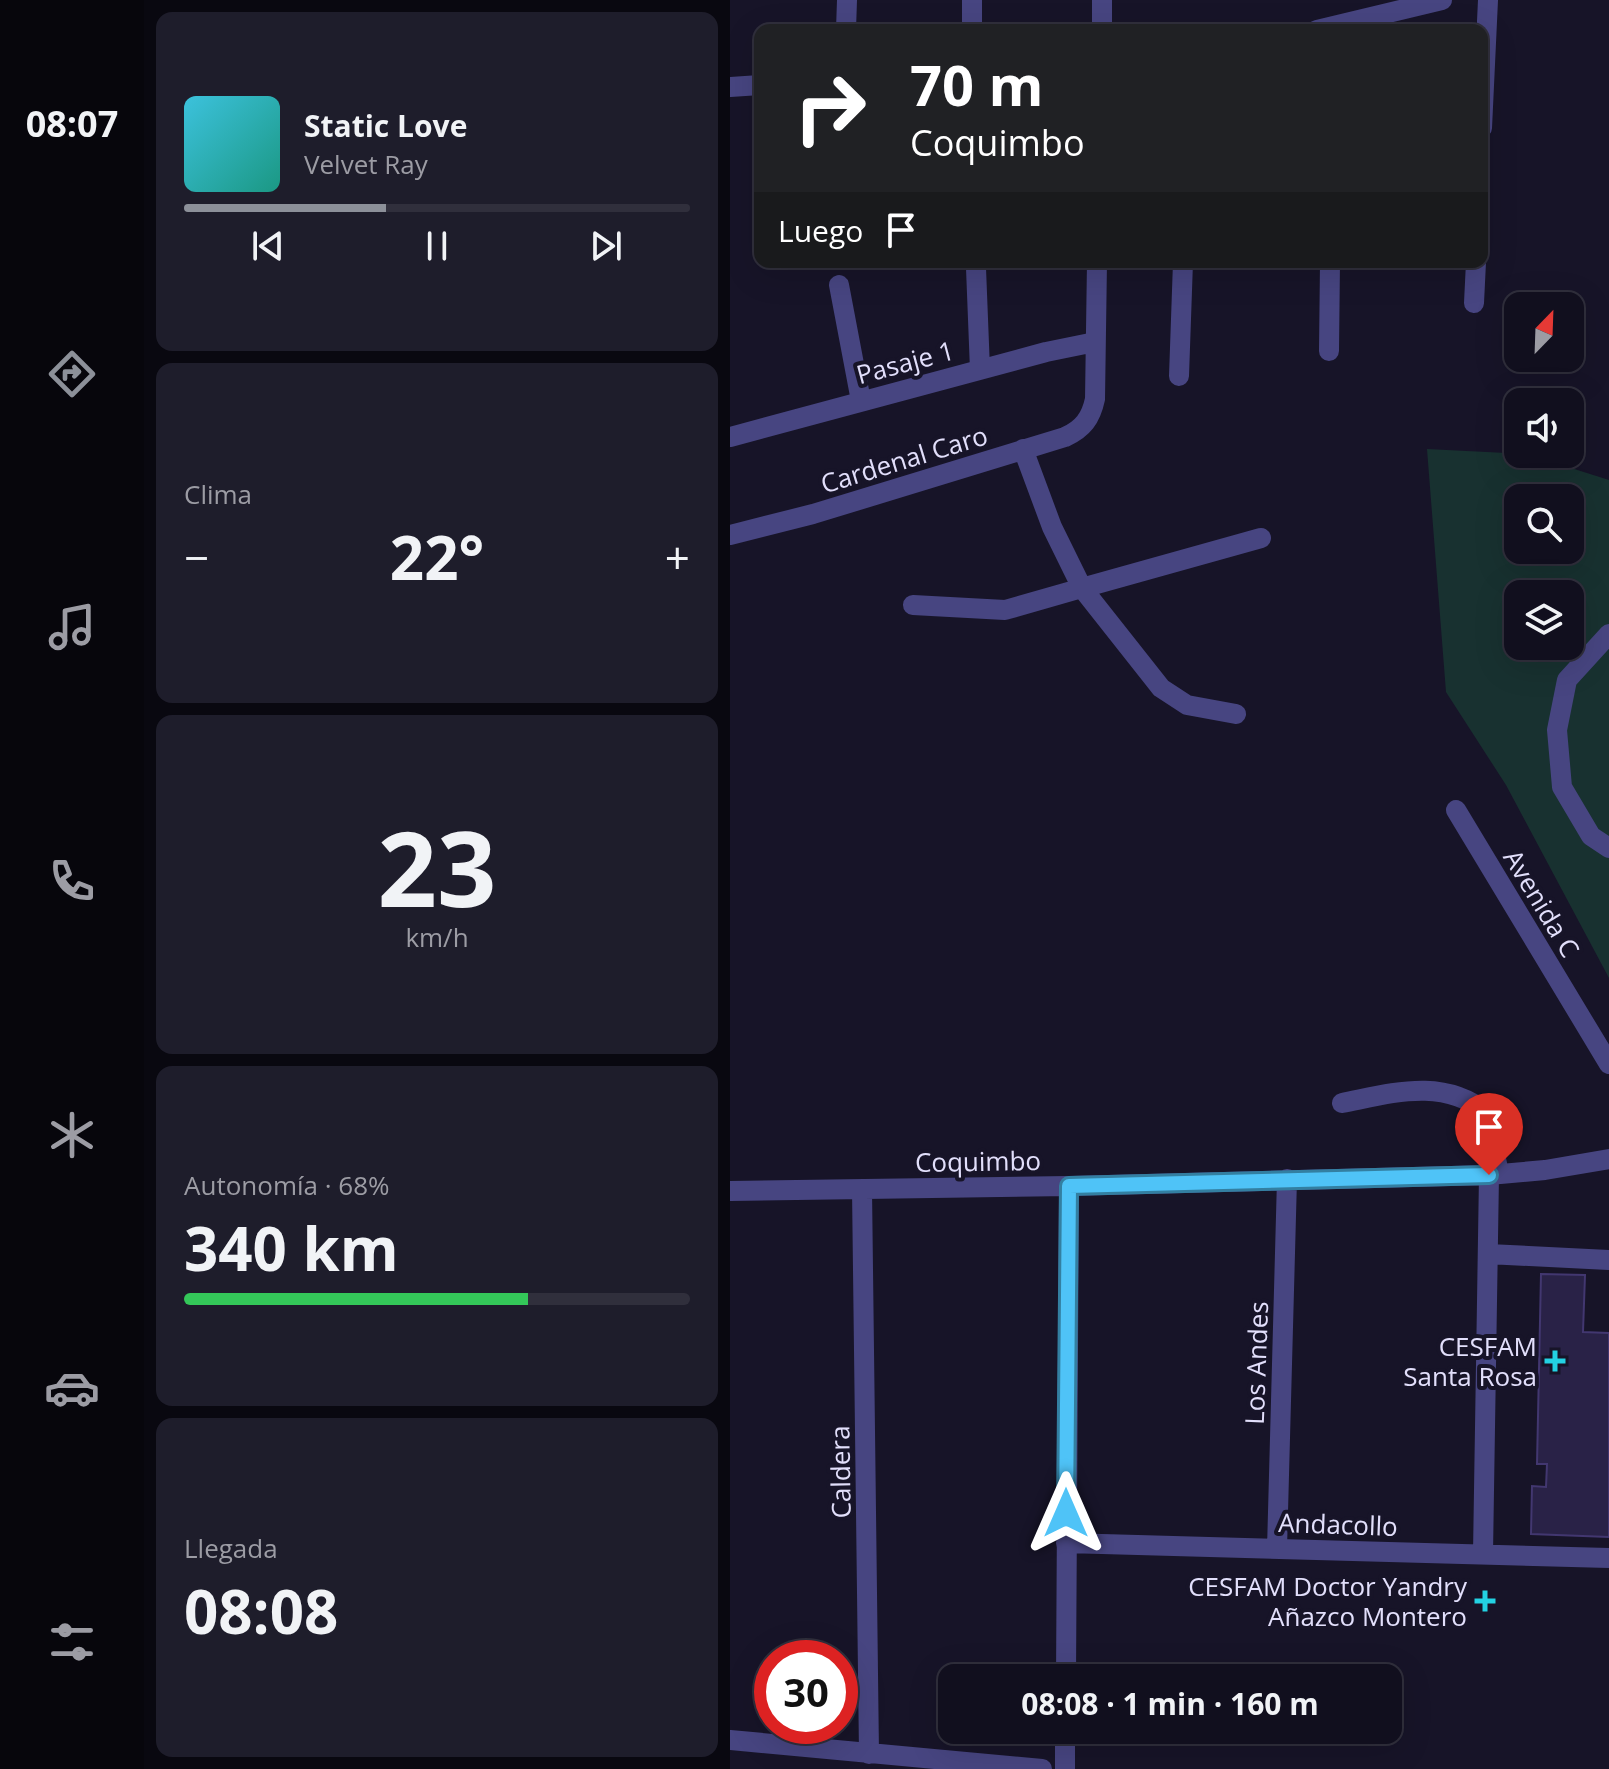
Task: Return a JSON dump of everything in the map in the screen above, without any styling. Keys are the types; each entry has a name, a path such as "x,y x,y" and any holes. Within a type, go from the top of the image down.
{"street":[{"path":"846,24 847,0"},
{"path":"972,0 972,24"},
{"path":"1102,0 1102,24"},
{"path":"1346,24 1442,0"},
{"path":"1487,24 1488,0"},
{"path":"730,87 754,85"},
{"path":"976,268 980,370"},
{"path":"1095,342 1097,268"},
{"path":"1179,376 1183,268"},
{"path":"1329,351 1330,268"},
{"path":"1474,303 1476,268"},
{"path":"839,285 861,401"},
{"name":"Pasaje 1","path":"730,437 1046,352 1095,342"},
{"name":"Cardenal Caro","path":"730,535 813,514 1074,433 1088,421 1095,399 1095,342"},
{"path":"1023,449 1052,527 1082,588 1161,688 1187,705 1236,714"},
{"path":"913,605 1005,610 1261,538"},
{"path":"1609,634 1567,680 1557,730 1562,787 1591,836 1609,848"},
{"name":"Avenida C","path":"1456,810 1609,1064"},
{"path":"1342,1103 1403,1091 1429,1090 1457,1094 1487,1113 1494,1175 1488,1254 1483,1554"},
{"name":"Coquimbo","path":"730,1191 1494,1175 1609,1159"},
{"name":"Los Andes","path":"1277,1549 1287,1179"},
{"path":"1066,1664 1069,1186"},
{"name":"Caldera","path":"862,1189 869,1754"},
{"path":"1488,1254 1609,1260"},
{"name":"Andacollo","path":"1066,1543 1609,1558"},
{"path":"730,1740 1042,1769"},
{"path":"1065,1744 1065,1769"}],"green space":[{"path":"1427,449 1504,453 1504,468 1571,468 1609,480 1609,978 1506,785 1446,692"}],"building":[{"path":"1541,1274 1585,1275 1583,1332 1609,1333 1609,1537 1531,1534 1532,1486 1546,1487 1547,1464 1537,1464"}],"place":[{"name":"CESFAM Santa Rosa","path":"1555,1361"},
{"name":"CESFAM Doctor Yandry Añazco Montero","path":"1485,1601"}],"route":[{"path":"1066,1513 1069,1186 1489,1175"}]}
